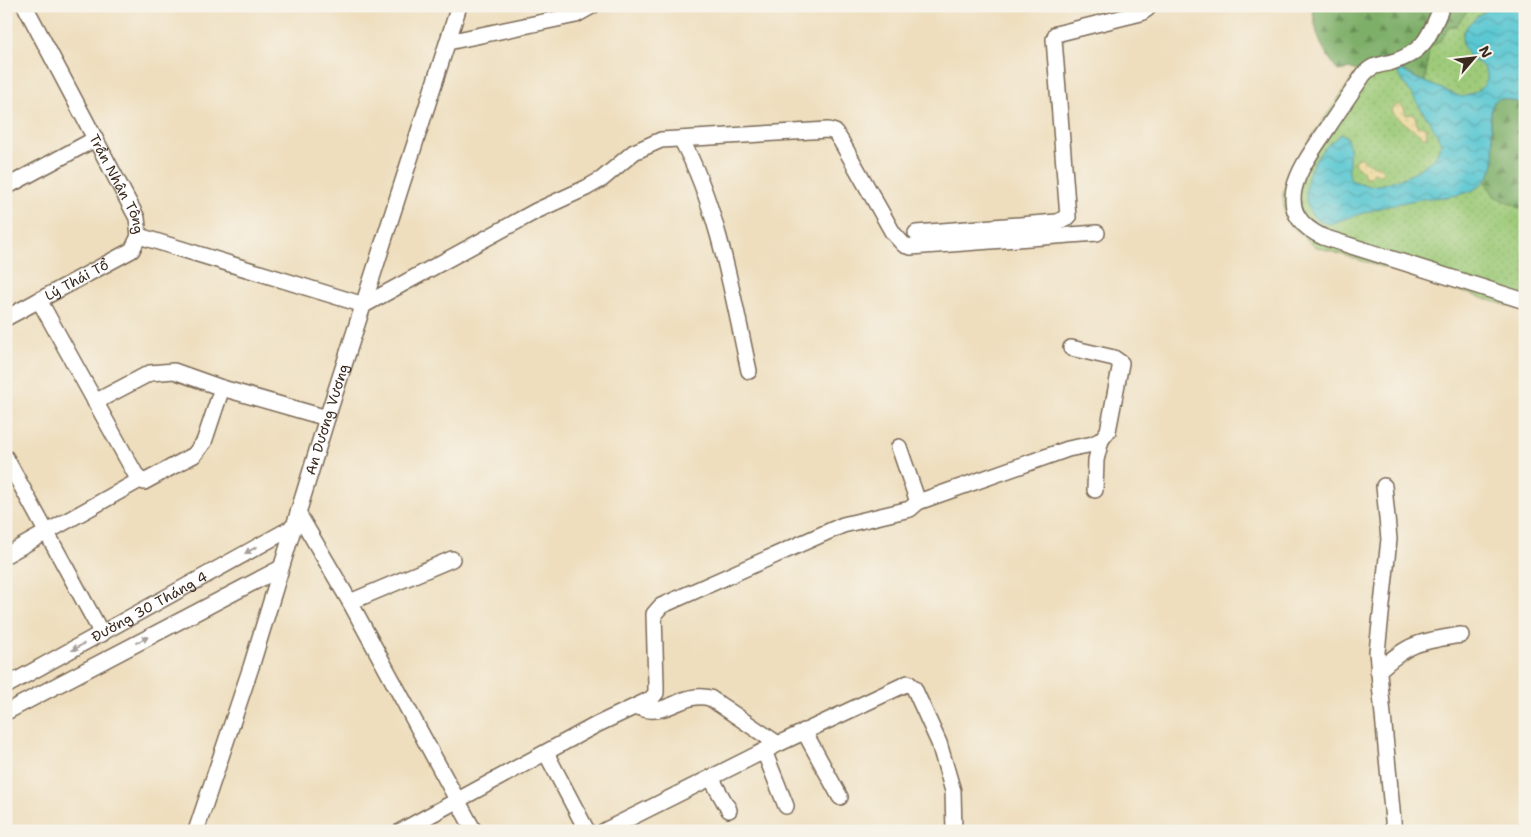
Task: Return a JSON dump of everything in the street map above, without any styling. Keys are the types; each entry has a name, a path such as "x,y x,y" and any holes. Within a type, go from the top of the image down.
{"street":[{"name":"Trần Nhân Tông","path":"25,6 137,218 139,236 364,306"},
{"name":"An Dương Vương","path":"196,831 251,667 327,418 460,6"},
{"path":"448,42 576,15 592,6"},
{"path":"916,233 1057,222 1068,216 1054,39 1056,34 1142,13 1147,10 1147,6"},
{"path":"1442,6 1426,41 1413,55 1373,65 1364,74 1297,175 1292,199 1294,208 1305,225 1323,237 1525,302"},
{"path":"364,306 536,211 602,179 634,152 661,140 819,130 835,132 893,233 904,245 911,247 1097,233"},
{"path":"6,187 95,139"},
{"path":"681,139 704,195 726,265 749,371"},
{"name":"Lý Thái Tổ","path":"6,318 132,250 139,236"},
{"path":"39,300 140,480"},
{"path":"1071,348 1114,358 1121,363 1108,431 1101,440 1096,460 1095,490"},
{"path":"95,402 150,373 174,371 222,388 327,418"},
{"path":"6,555 140,480 144,482 194,455 204,442 222,388"},
{"path":"401,831 457,799 651,699 656,693 654,614 662,606 843,525 910,509 918,502 1068,449 1101,440"},
{"path":"899,447 918,502"},
{"path":"6,458 102,634"},
{"path":"1384,486 1389,539 1377,652 1394,831"},
{"path":"296,520 350,602 474,831"},
{"name":"Đường 30 Tháng 4","path":"6,686 102,634 296,520"},
{"path":"350,602 452,559"},
{"name":"Đường 30 Tháng 4","path":"6,712 280,569"},
{"path":"1378,672 1402,650 1418,643 1461,635"},
{"path":"604,831 904,683 911,684 939,743 950,783 954,831"},
{"path":"636,706 652,712 665,709 694,696 710,698 778,744"},
{"path":"804,731 840,797"},
{"path":"764,751 786,806"},
{"path":"546,753 587,831"},
{"path":"711,778 729,810"}],"green space":[{"path":"1312,6 1471,6 1456,26 1448,28 1440,41 1429,48 1425,82 1394,69 1381,72 1372,77 1351,69 1338,71 1320,41 1315,27"},
{"path":"1402,6 1525,6 1525,311 1314,246 1285,220 1283,194 1291,167"},
{"path":"1501,98 1525,104 1525,210 1494,196 1485,180 1491,171 1494,152 1492,110 1494,100"}],"sand":[{"path":"1399,104 1404,108 1406,115 1415,116 1417,126 1426,127 1427,136 1423,137 1392,113 1391,109"},
{"path":"1360,157 1373,166 1380,166 1383,171 1382,175 1374,172 1370,177 1365,177 1363,171 1354,161"}],"water":[{"path":"1495,6 1525,6 1525,104 1501,98 1494,101 1491,119 1494,164 1491,172 1482,184 1463,194 1394,204 1331,224 1321,222 1314,217 1306,200 1307,181 1310,171 1319,154 1341,134 1345,135 1348,140 1349,174 1351,180 1369,186 1384,184 1410,175 1435,158 1441,144 1436,132 1395,69 1400,69 1415,78 1462,97 1474,93 1484,85 1487,76 1480,64 1469,56 1462,39 1468,25 1474,19"}]}
